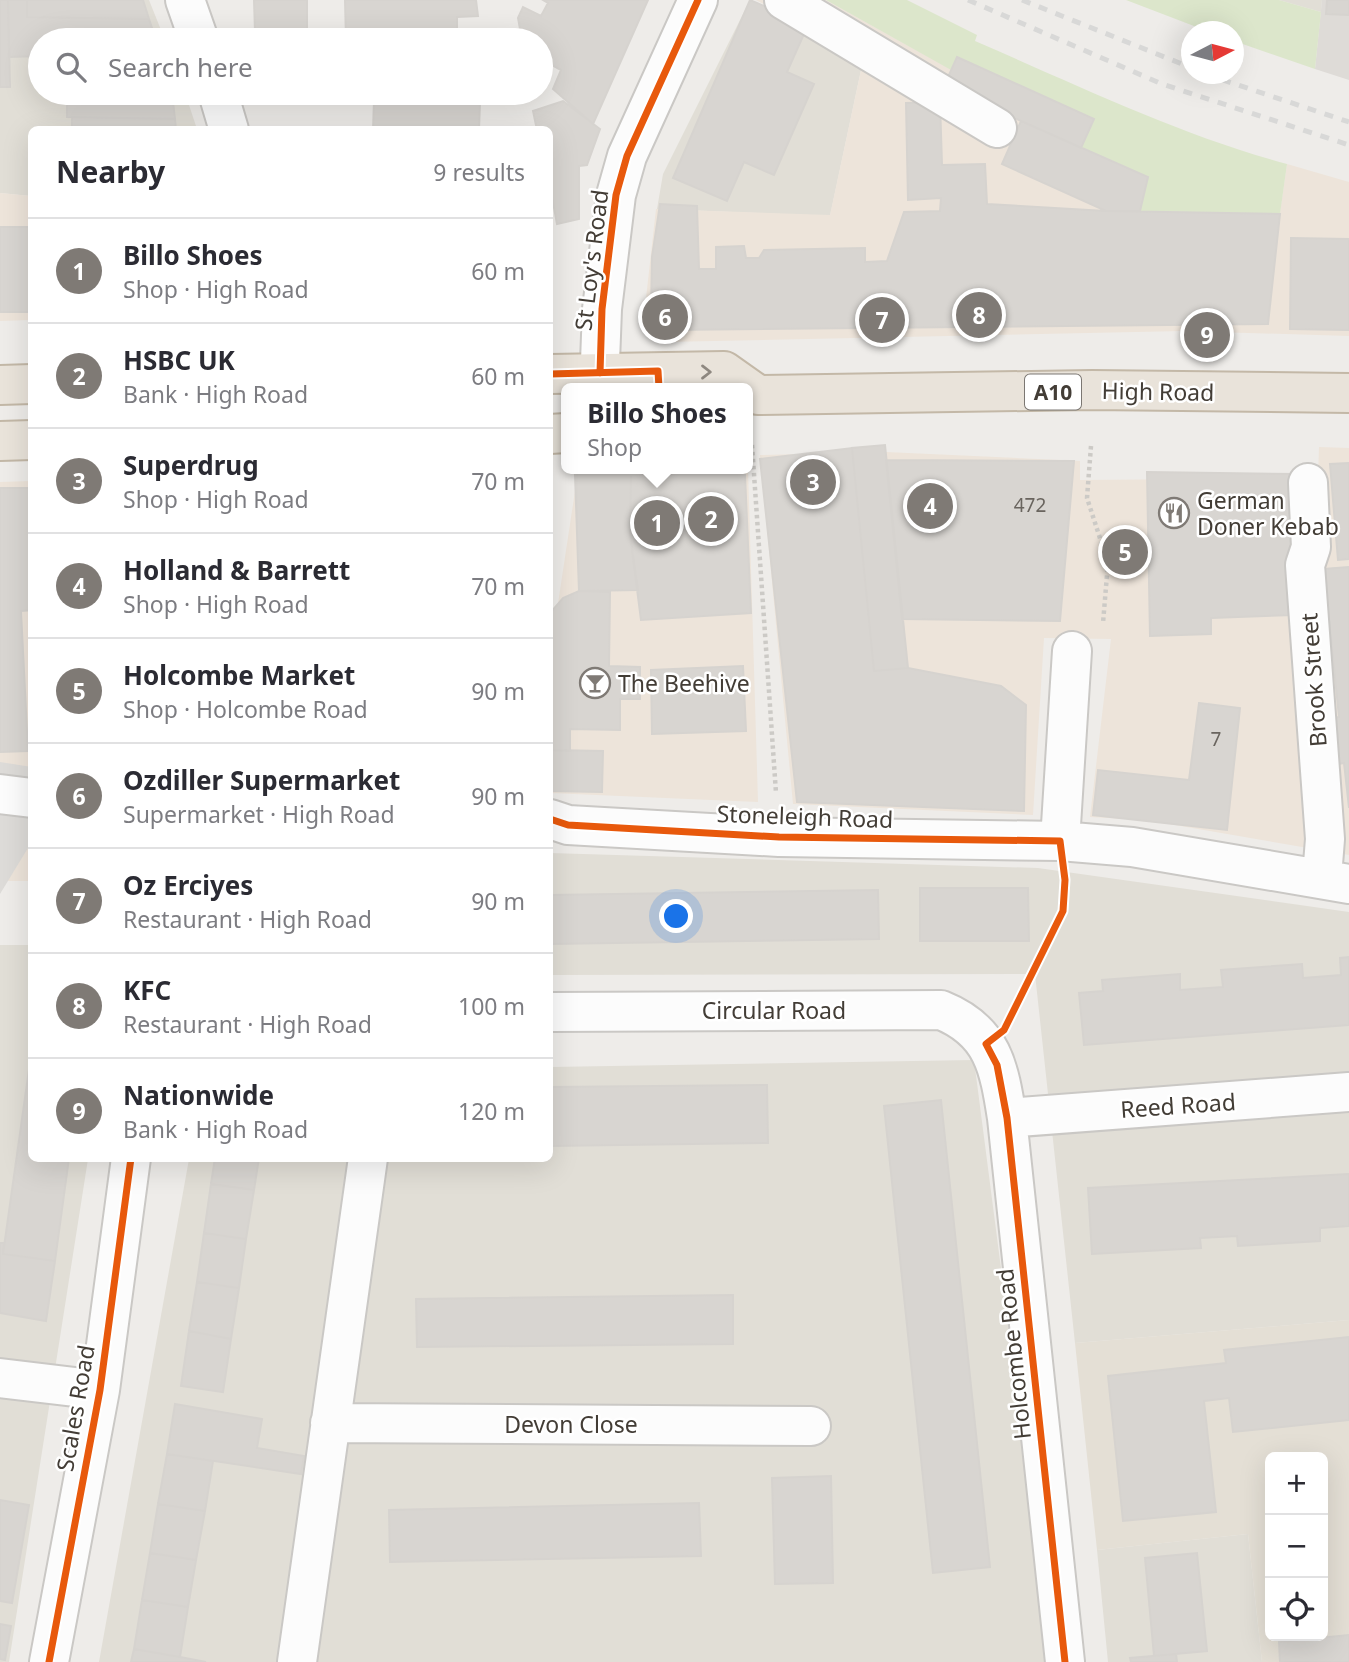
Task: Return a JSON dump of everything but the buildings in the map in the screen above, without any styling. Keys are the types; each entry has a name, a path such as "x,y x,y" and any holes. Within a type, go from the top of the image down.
{"highway":[{"name":"High Road","path":"553,374 599,381 724,371 736,383"},
{"path":"0,385 28,384"},
{"name":"High Road","path":"753,400 1093,390 1349,393"},
{"path":"0,441 28,440"}],"street":[{"path":"185,0 196,28"},
{"name":"St Loy's Road","path":"599,381 602,309 616,195 628,156 698,0"},
{"path":"784,0 997,128"},
{"path":"222,105 228,126"},
{"name":"Brook Street","path":"1308,483 1311,547 1305,565 1325,839 1336,881"},
{"path":"1060,841 1072,651"},
{"path":"0,794 28,798"},
{"name":"Stoneleigh Road","path":"553,821 568,825 779,837 1060,841 1132,847 1336,881"},
{"name":"Circular Road","path":"553,1012 940,1010 960,1018 986,1044"},
{"name":"Holcombe Road","path":"986,1044 997,1065 1007,1118 1065,1662"},
{"name":"Reed Road","path":"1007,1118 1349,1092"},
{"name":"Scales Road","path":"49,1662 100,1390 130,1162"},
{"path":"297,1662 367,1162"},
{"path":"0,1378 100,1390"},
{"name":"Devon Close","path":"330,1423 811,1426"}],"path":[{"path":"1072,651 1103,631 1108,563 1087,498 1091,446"},
{"path":"753,460 779,837"}],"shaded area":[{"path":"0,0 149,0 160,28 28,28 28,105 189,105 196,126 28,126 28,196 0,193"},
{"path":"750,0 808,25 864,56 830,216 657,209 663,174"},
{"path":"756,0 826,0 950,69 957,57 1094,119 1148,177 1140,210 1280,213 1287,164 1349,182 1349,336 1184,331 664,342 644,316 656,209 830,215 864,56"},
{"path":"1279,0 1322,0 1321,12"},
{"path":"1322,0 1349,0 1349,80 1315,69"},
{"path":"0,193 28,196 28,320 0,321"},
{"path":"1319,447 1349,448 1349,855 1146,820 1090,817 1111,639 1044,638 1033,815 793,804 760,455 886,452 1080,461 1080,480 1318,478"},
{"path":"653,474 748,474 758,802 553,793 553,636 577,478"},
{"path":"28,481 28,881 0,881 0,482"},
{"path":"0,762 28,766 28,848 0,894"},
{"path":"553,853 1038,868 1349,912 1349,1320 1075,1343 1035,974 553,975"},
{"path":"0,945 28,945 28,1162 88,1162 9,1662 0,1662"},
{"path":"974,1060 1052,1662 99,1662 188,1162 553,1162 553,1067"},
{"path":"1349,1320 1349,1662 1262,1662 1248,1534 1097,1550 1075,1343"},
{"path":"1248,1534 1262,1662 1108,1662 1097,1550"}],"green space":[{"path":"826,0 907,0 977,35 975,41 1090,92 1207,139 1287,164 1280,214 1140,211 1148,177 1081,148 1094,119 957,57 951,70"},
{"path":"1126,0 1279,0 1321,12 1315,69 1244,44 1244,21 1181,21"}],"railway":[{"path":"968,0 1162,84 1349,145"},
{"path":"1022,0 1181,64"},
{"path":"1235,84 1349,122"}],"cycle path":[{"path":"600,373 602,309 616,195 627,156 698,0"},
{"path":"553,374 658,371 659,383"},
{"path":"553,820 568,825 779,837 1060,841 1065,880 1063,911 1004,1030 986,1044 997,1065 1007,1118 1065,1662"},
{"path":"49,1662 100,1390 130,1162"}],"place":[{"name":"KFC","path":"979,315"},
{"name":"Ozdiller Supermarket","path":"665,317"},
{"name":"Oz Erciyes","path":"882,320"},
{"name":"Nationwide","path":"1207,335"},
{"name":"Superdrug","path":"813,482"},
{"name":"Holland & Barrett","path":"930,506"},
{"name":"German Doner Kebab","path":"1174,513"},
{"name":"HSBC UK","path":"711,519"},
{"name":"Billo Shoes","path":"657,523"},
{"name":"Holcombe Market","path":"1125,552"},
{"name":"The Beehive","path":"595,683"}]}
